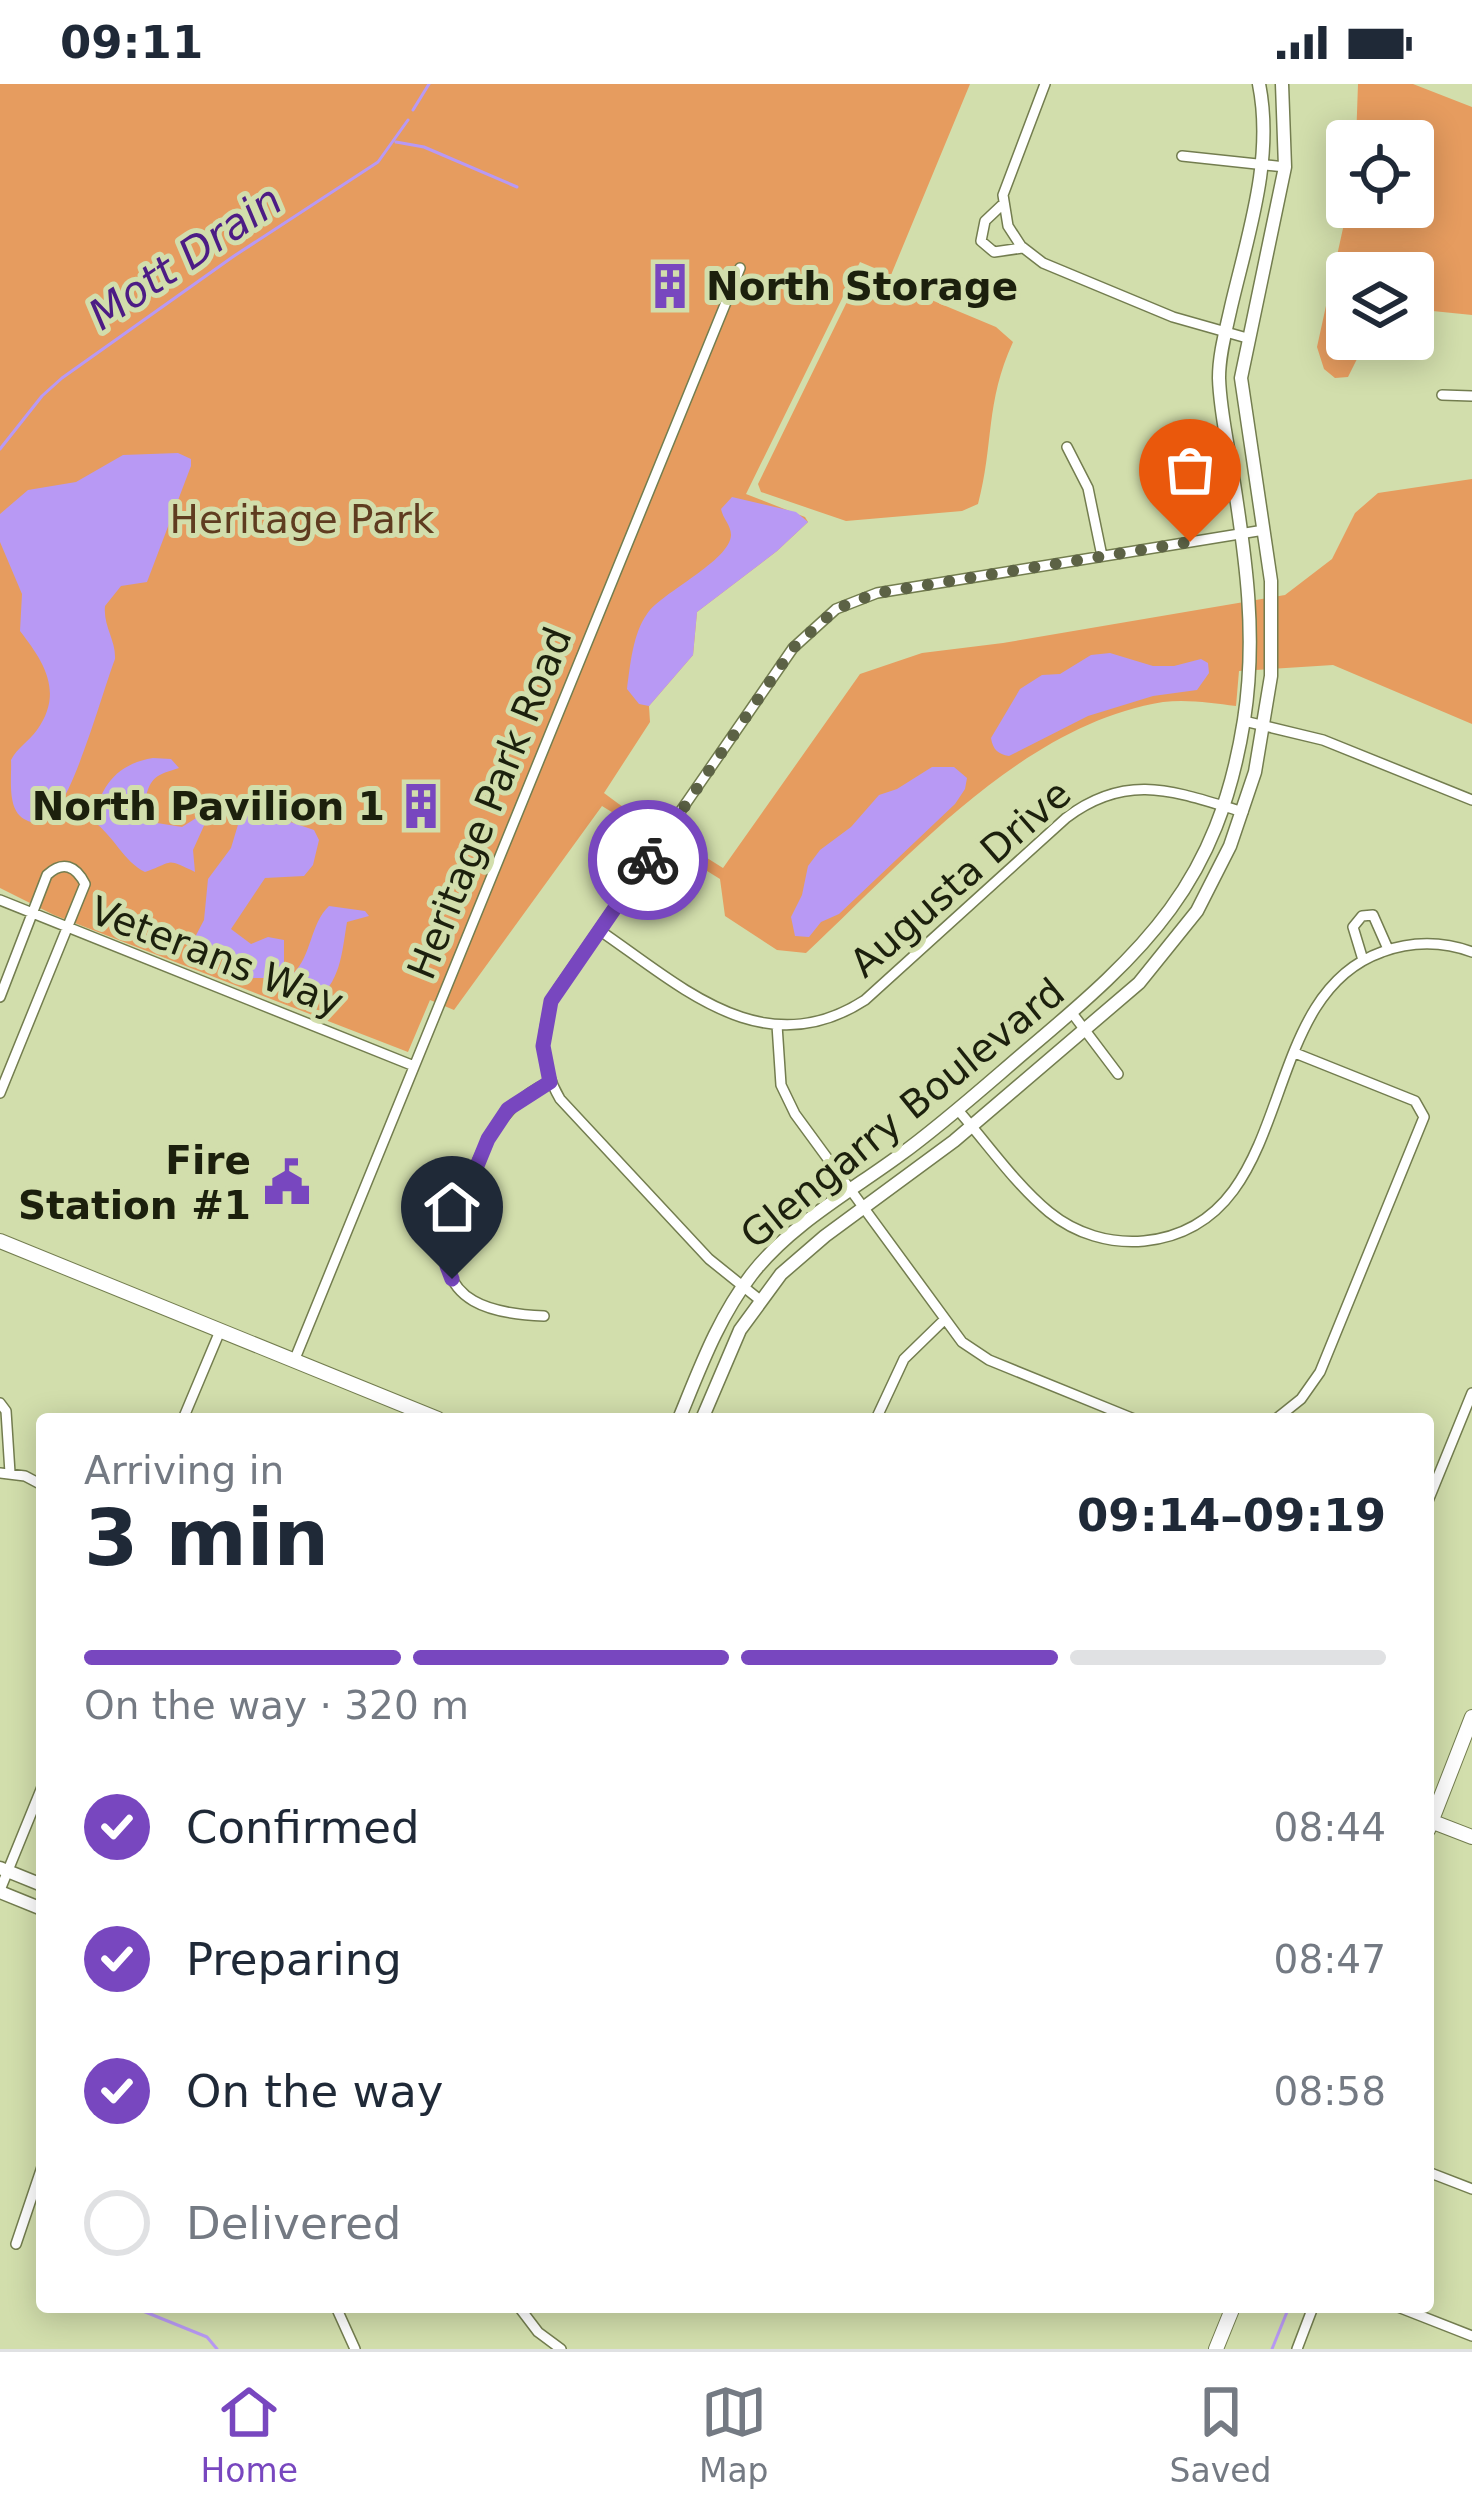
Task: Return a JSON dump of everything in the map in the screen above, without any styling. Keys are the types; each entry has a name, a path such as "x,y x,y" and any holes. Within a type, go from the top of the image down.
{"main road":[{"path":"0,1241 423,1413"},
{"path":"1434,1812 1472,1717"},
{"path":"1434,1826 1472,1837"},
{"path":"1216,2349 1231,2313"}],"street":[{"path":"1045,84 1008,175 1003,204 1008,226 1022,248 1043,263 1173,316 1247,338"},
{"name":"Glengarry Boulevard","path":"681,1413 722,1319 742,1288 785,1240 958,1109 1126,965 1160,927 1196,870 1223,806 1244,722 1252,617 1220,392 1225,333 1263,164 1259,84"},
{"name":"Glengarry Boulevard","path":"705,1413 760,1300 805,1252 972,1126 1138,983 1176,941 1215,879 1243,812 1265,726 1274,617 1242,391 1247,338 1285,166 1282,84"},
{"path":"1182,156 1285,166"},
{"path":"1003,204 985,221 981,241 994,252 1022,248"},
{"name":"Heritage Park Road","path":"293,1361 740,268"},
{"path":"1442,395 1472,396"},
{"path":"1066,447 1088,488 1102,556"},
{"path":"760,1300 710,1259 571,1113 550,1082 543,1046 548,1011 558,989 793,648 823,618 877,593 1264,530"},
{"path":"1244,722 1342,746 1472,800"},
{"name":"Augusta Drive","path":"598,930 715,1009 746,1021 777,1025 822,1020 866,1000 1066,818 1091,801 1120,790 1151,788 1243,812"},
{"path":"0,997 47,875 67,865 85,884 0,1093"},
{"name":"Veterans Way","path":"0,900 414,1066"},
{"path":"1364,960 1353,927 1362,916 1373,915 1388,949"},
{"path":"1160,927 1176,941"},
{"path":"958,1109 1037,1201 1065,1223 1113,1240 1161,1238 1204,1219 1235,1189 1250,1165 1322,996 1364,960 1388,949 1437,944 1472,952"},
{"path":"1072,1013 1118,1073"},
{"path":"777,1025 777,1064 785,1096 943,1321 988,1360 1119,1413"},
{"path":"1283,1413 1320,1372 1424,1117 1415,1101 1295,1053"},
{"path":"544,1316 496,1311 470,1299 452,1279 445,1251 496,1123 522,1097 550,1082"},
{"path":"879,1413 904,1359 943,1321"},
{"path":"186,1413 220,1331"},
{"path":"703,1361 723,1369"},
{"path":"1434,1486 1472,1393"},
{"path":"0,1403 6,1411 5,1473 36,1483"},
{"path":"36,1800 4,1870 0,1891 36,1906"},
{"path":"4,1870 36,1883"},
{"path":"1434,2174 1472,2189"},
{"path":"16,2244 36,2185"},
{"path":"339,2313 355,2349"},
{"path":"524,2313 538,2332 561,2349"},
{"path":"1297,2349 1311,2313"},
{"path":"1413,2313 1472,2336"}],"green space":[{"name":"Heritage Park","path":"0,84 970,84 891,275 860,262 746,494 808,522 697,612 693,655 649,706 650,722 604,793 723,868 860,674 922,653 1285,595 1332,559 1355,513 1378,493 1472,479 1472,724 1333,665 1239,671 1236,706 1172,701 1111,716 1061,738 1014,767 925,839 806,953 777,950 725,916 720,879 602,806 454,1010 430,1000 408,1052 54,915 0,888"},
{"path":"1358,84 1413,84 1472,107 1472,315 1434,311 1434,252 1338,252 1343,228 1434,228 1434,120 1357,120"},
{"path":"862,271 996,327 1013,342 998,385 978,504 962,511 846,521 761,492 758,484"},
{"path":"1326,306 1326,360 1356,360 1348,377 1335,378 1324,369 1317,347"}],"shaded area":[{"path":"178,453 191,459 191,466 147,582 121,586 105,606 115,659 78,766 51,816 29,822 15,809 11,760 45,716 50,690 37,654 20,631 22,594 0,542 0,514 28,490 76,482 123,455"},
{"path":"732,497 796,512 808,522 697,612 693,655 649,706 639,704 627,689 642,622 655,605 728,545 731,531 721,509"},
{"path":"1110,653 1153,666 1201,659 1208,663 1209,673 1197,690 1153,696 1088,716 1009,756 999,753 991,738 1020,689 1042,675 1060,674 1091,655"},
{"path":"171,759 179,768 160,775 149,786 145,801 157,823 182,827 212,808 193,850 195,872 170,863 145,872 93,821 112,778 130,765"},
{"path":"932,767 954,767 967,778 955,804 839,914 821,922 809,937 795,936 791,917 808,866 820,850 851,827 879,795"},
{"path":"258,811 314,830 319,840 313,865 304,876 265,878 231,929 251,944 268,937 284,940 284,970 293,974 329,906 365,911 369,916 347,922 335,977 313,1001 298,996 290,978 251,978 217,952 200,950 193,941 204,920 208,879 231,848 240,818"}],"waterway":[{"name":"Mott Drain","path":"413,110 429,84"},
{"name":"Mott Drain","path":"0,449 62,378 234,256 378,162 408,120"},
{"path":"396,142 424,147 517,187"},
{"path":"148,2313 207,2337 217,2349"},
{"path":"1272,2349 1287,2313"}],"way so far":[{"path":"648,860 793,648 836,609 877,593 1190,542"}],"place":[{"name":"North Storage","path":"670,286"},
{"name":"North Pavilion 1","path":"421,806"},
{"name":"Fire Station #1","path":"287,1182"}],"route":[{"path":"452,1279 447,1239 488,1139 508,1109 550,1082 543,1046 551,1001 648,860"}]}
